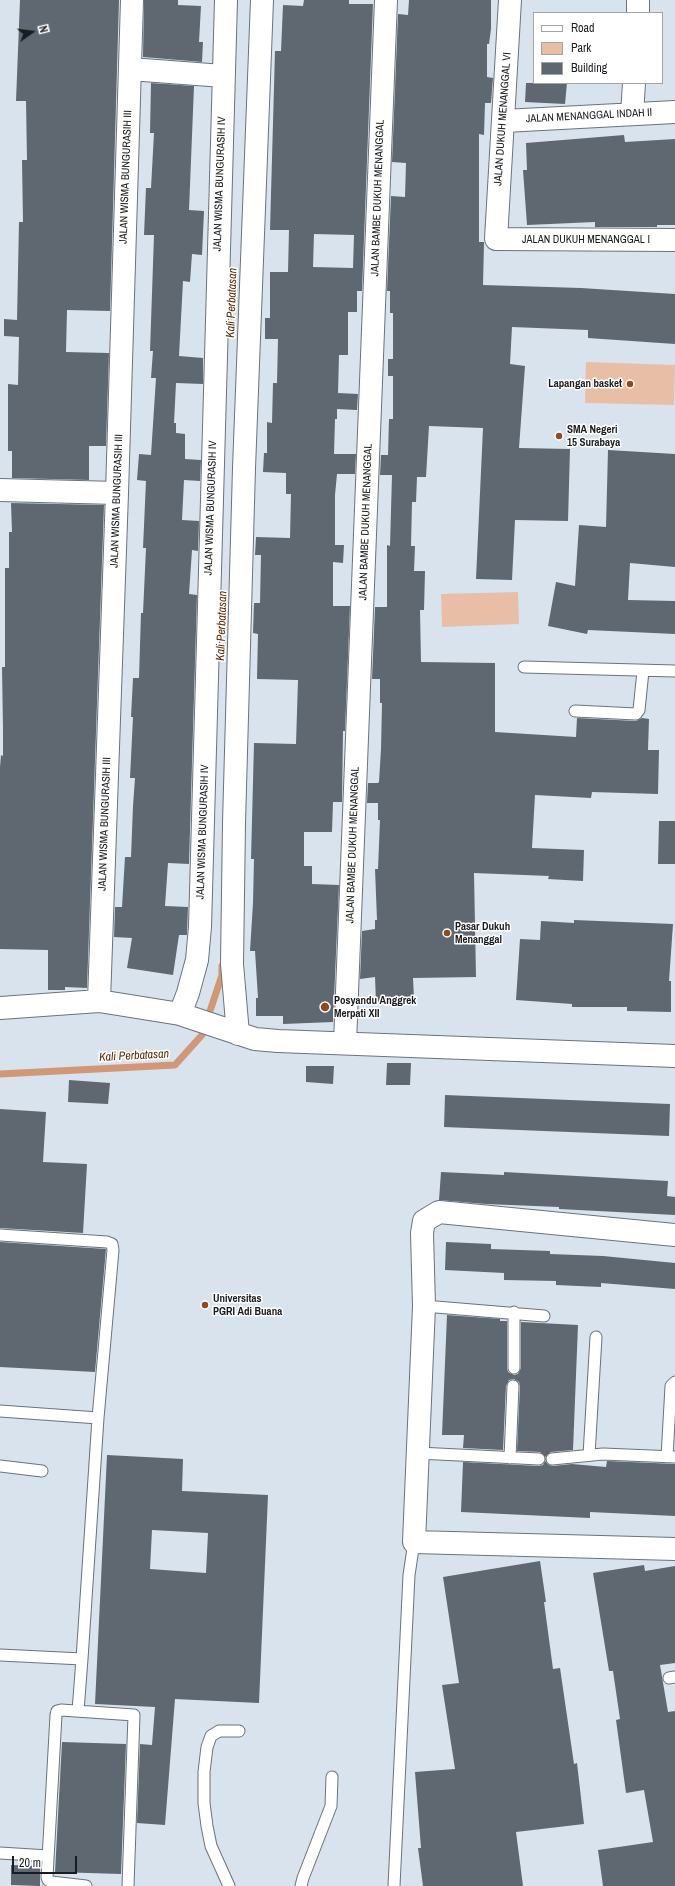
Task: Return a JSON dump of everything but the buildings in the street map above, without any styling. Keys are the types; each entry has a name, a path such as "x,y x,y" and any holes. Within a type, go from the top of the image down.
{"street":[{"name":"JALAN WISMA BUNGURASIH III","path":"99,1001 117,493 132,0"},
{"name":"JALAN WISMA BUNGURASIH IV","path":"187,1016 188,993 196,960 200,927 226,0"},
{"path":"236,1033 232,964 234,823 243,476 262,0"},
{"name":"JALAN BAMBE DUKUH MENANGGAL","path":"345,1044 386,0"},
{"name":"JALAN DUKUH MENANGGAL VI","path":"496,239 510,0"},
{"path":"638,0 638,12"},
{"path":"130,69 223,76"},
{"path":"632,114 634,84"},
{"name":"JALAN MENANGGAL INDAH II","path":"504,121 675,112"},
{"name":"JALAN DUKUH MENANGGAL I","path":"496,239 675,240"},
{"path":"0,490 117,493"},
{"path":"0,1008 99,1001 187,1016 255,1039 345,1044 675,1056"},
{"path":"675,1235 439,1212 424,1221 422,1233 424,1306 414,1542 675,1549"}],"lane":[{"path":"524,667 675,671"},
{"path":"575,711 636,714 639,710 643,671"},
{"path":"0,1235 107,1242 112,1244 98,1418 78,1711"},
{"path":"424,1306 514,1312 544,1316"},
{"path":"514,1312 514,1368"},
{"path":"589,1455 596,1337"},
{"path":"552,1459 589,1455 671,1457 672,1386 675,1382"},
{"path":"510,1458 513,1386"},
{"path":"0,1411 98,1418"},
{"path":"418,1453 539,1459"},
{"path":"0,1466 42,1471"},
{"path":"394,1886 409,1575 414,1542"},
{"path":"0,1655 82,1659"},
{"path":"86,1886 48,1880 56,1715 57,1711 61,1710 134,1715 128,1886"},
{"path":"229,1886 212,1846 207,1826 204,1803 204,1772 207,1747 211,1736 219,1731 239,1732"},
{"path":"301,1886 331,1806 332,1777"},
{"path":"0,1853 48,1856"}],"green space":[{"name":"Lapangan basket","path":"586,362 675,365 674,405 585,403"},
{"path":"518,592 519,624 442,627 441,594"}],"waterway":[{"name":"Kali Perbatasan","path":"0,1074 175,1065 202,1035 222,975 222,966"}],"place":[{"name":"Lapangan basket","path":"630,384"},
{"name":"SMA Negeri 15 Surabaya","path":"559,436"},
{"name":"Pasar Dukuh Menanggal","path":"447,933"},
{"name":"Posyandu Anggrek Merpati XII","path":"325,1007"},
{"name":"Universitas PGRI Adi Buana","path":"205,1305"}]}
